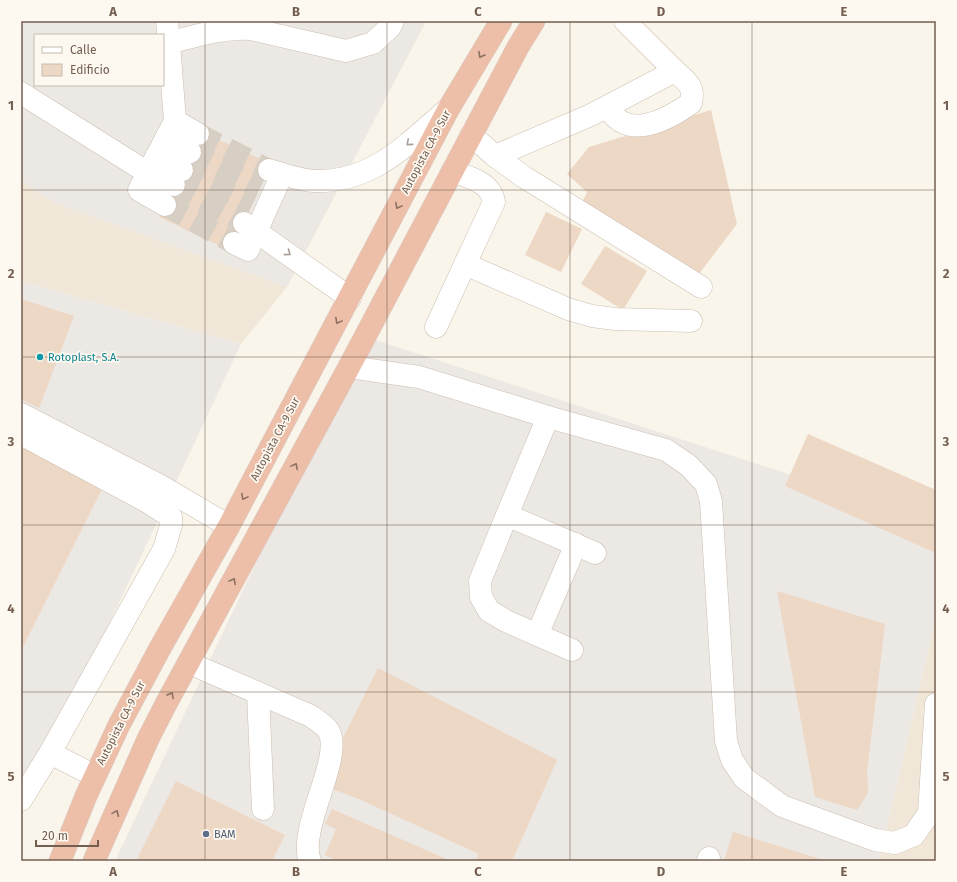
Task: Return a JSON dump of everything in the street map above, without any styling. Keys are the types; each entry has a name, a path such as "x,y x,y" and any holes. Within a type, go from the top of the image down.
{"highway":[{"name":"Autopista CA-9 Sur","path":"60,861 95,776 119,725 159,650 230,526 449,108 500,21"},
{"path":"94,861 148,739 349,367 471,135 534,21"}],"lane":[{"path":"165,205 139,190 161,147 169,43 167,21"},
{"path":"169,43 231,29 274,28 346,51 373,43 390,27 393,21"},
{"path":"608,107 613,117 625,124 641,126 670,117 691,103 694,94 689,83 625,21"},
{"path":"495,156 608,107 675,71"},
{"path":"21,93 161,147 186,160 161,147"},
{"path":"263,200 318,181 338,180 364,173 389,160 449,108"},
{"path":"471,135 495,156 524,177 700,286"},
{"path":"436,327 494,202 493,195 489,188 452,171"},
{"path":"234,243 248,250 263,200"},
{"path":"263,200 350,298"},
{"path":"465,264 568,309 592,316 615,319 691,321"},
{"path":"349,367 419,377 548,417 666,450 688,465 706,484 711,500 726,741 732,760 744,778 782,806 875,840 895,843 914,834 929,813 936,704"},
{"path":"21,414 159,485 230,526"},
{"path":"548,417 480,581 481,597 489,612 572,650"},
{"path":"21,434 148,502 171,517 171,525 164,549 50,753 28,771 22,796"},
{"path":"507,515 585,549 537,635"},
{"path":"189,663 311,716 328,730 332,750 307,842 310,861"},
{"path":"258,693 263,809"},
{"path":"50,753 95,776"}],"shaded area":[{"path":"21,21 426,21 287,287 241,344 21,281"},
{"path":"21,21 426,21 287,287 55,203 21,181"},
{"path":"21,281 241,344 21,811"},
{"path":"363,336 936,522 936,617 879,861 115,861"},
{"path":"936,617 936,861 879,861"}],"building":[{"path":"711,110 737,224 695,279 580,207 587,192 567,174 589,147"},
{"path":"200,131 271,164 231,251 159,217"},
{"path":"546,212 582,229 561,272 525,255"},
{"path":"605,246 647,271 623,310 581,284"},
{"name":"Rotoplast, S.A.","path":"21,299 74,316 39,408 21,399"},
{"path":"808,434 936,490 936,553 785,486"},
{"path":"21,438 106,481 21,651"},
{"path":"777,591 885,624 867,771 868,793 857,810 815,797"},
{"path":"378,668 557,760 512,861 476,860 479,854 359,799 324,786 341,742"},
{"path":"176,781 285,835 272,861 136,861"},
{"path":"332,809 451,861 338,861 325,855 336,829 325,824"},
{"path":"733,832 827,861 724,861"}],"tunnel":[{"path":"198,134 269,170"},
{"path":"190,152 260,188"},
{"path":"182,170 252,205"},
{"path":"174,185 244,223"},
{"path":"165,205 234,243"}],"place":[{"name":"Rotoplast, S.A.","path":"40,357"},
{"name":"BAM","path":"206,834"}]}
